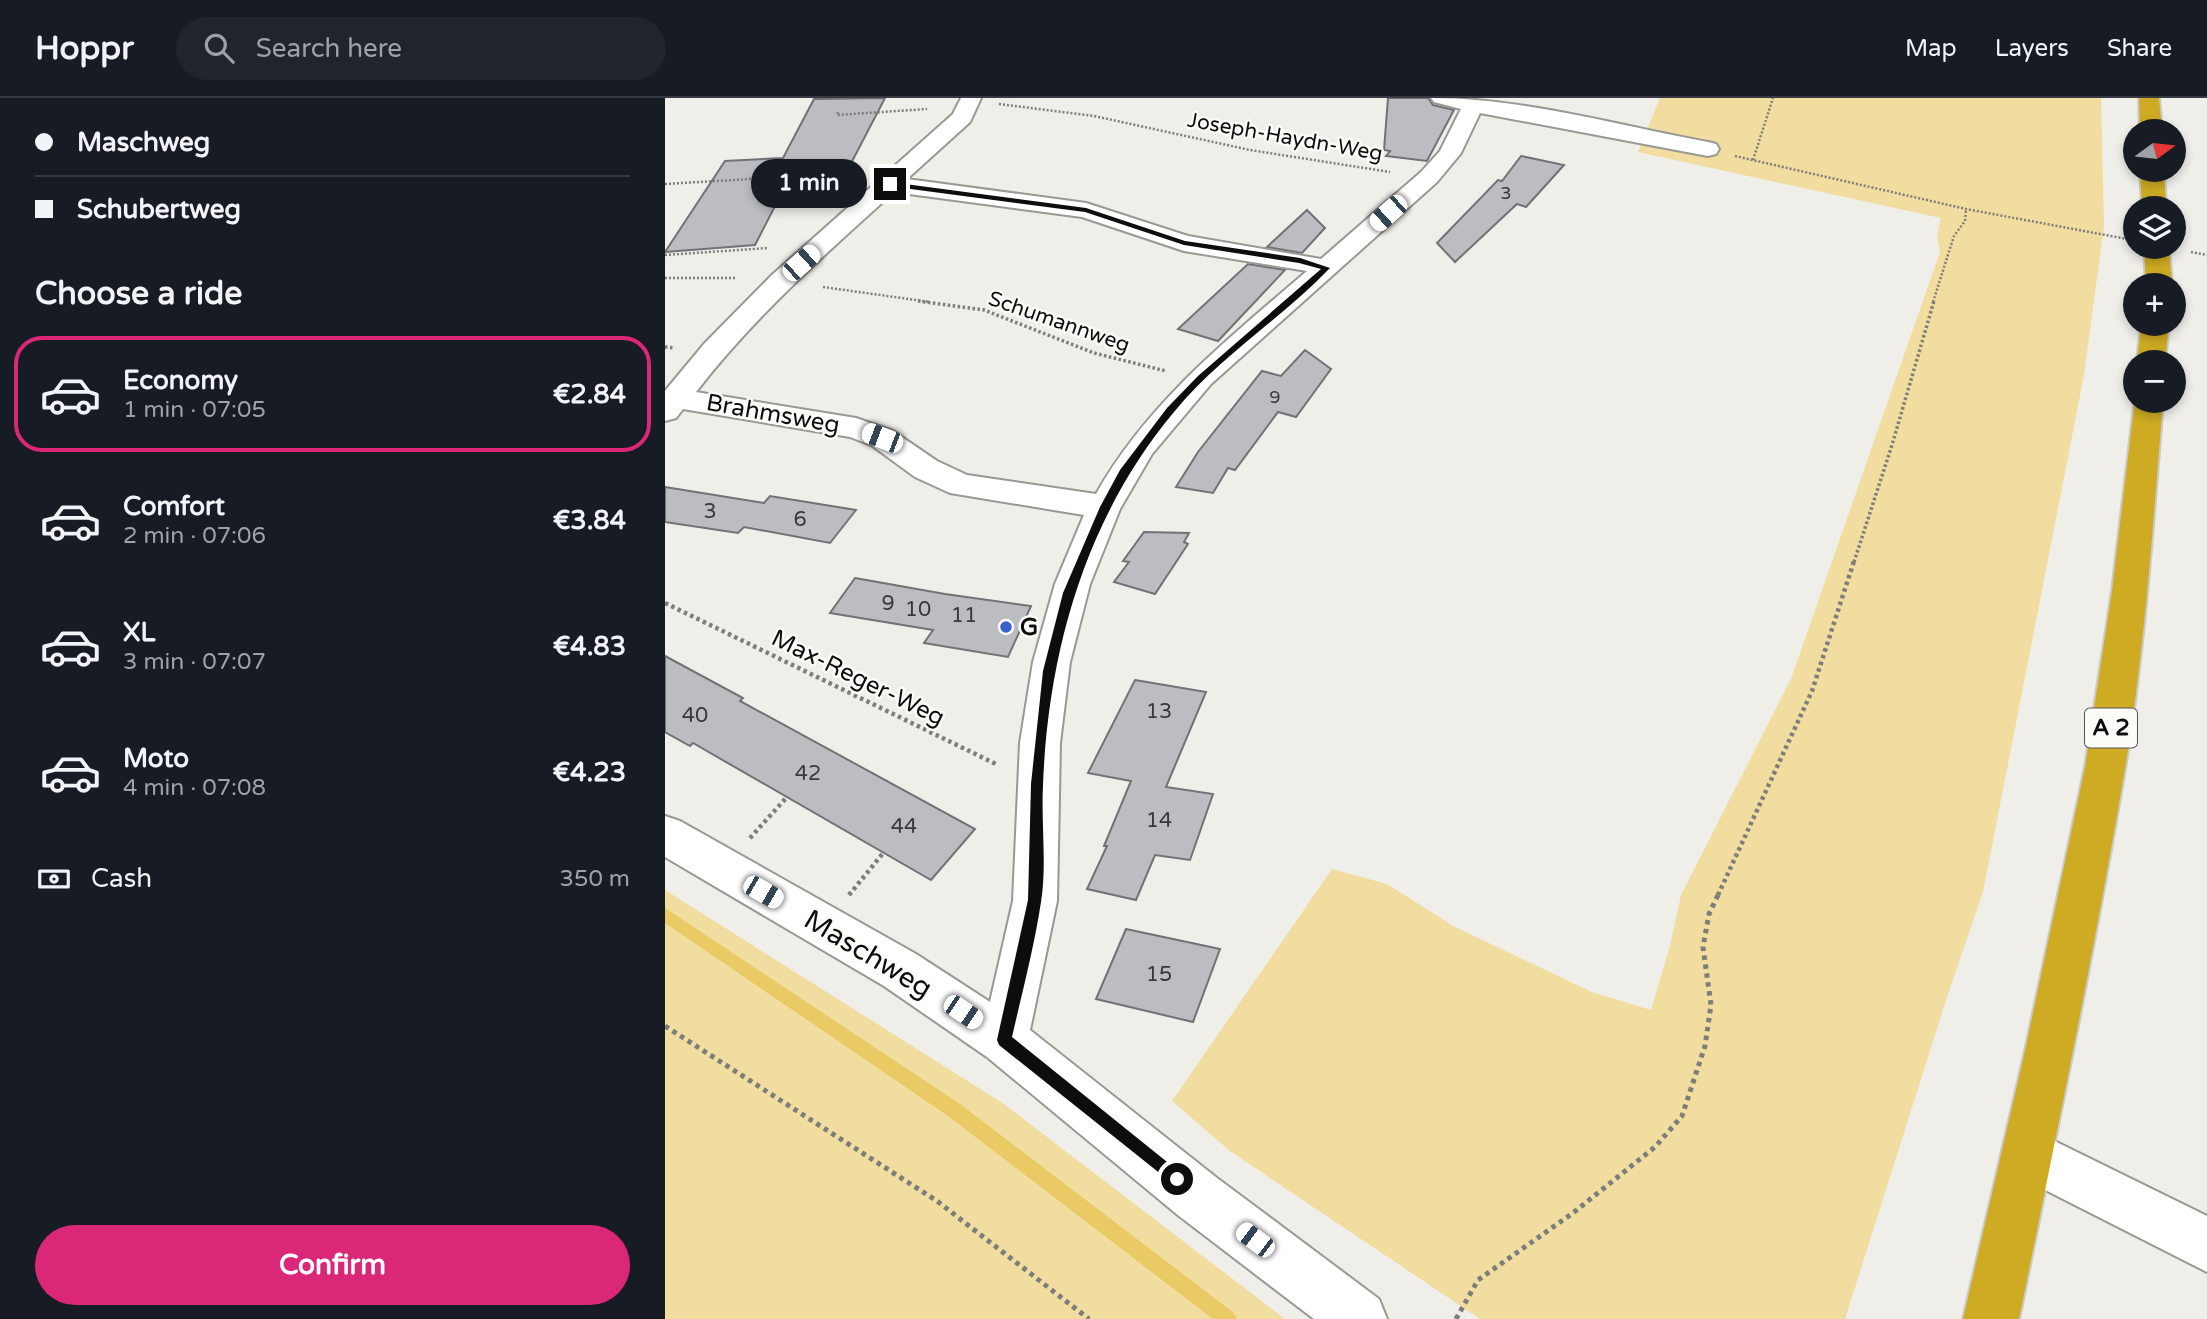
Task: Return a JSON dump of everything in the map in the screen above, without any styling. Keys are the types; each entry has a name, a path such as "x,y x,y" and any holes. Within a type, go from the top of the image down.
{"highway":[{"path":"2149,98 2150,119"},
{"name":"A 2","path":"1990,1319 2049,1051 2105,767 2130,591 2147,413"}],"street":[{"path":"1441,98 1708,149"},
{"path":"670,404 715,351 781,281 962,117 969,102"},
{"path":"1004,1040 1035,900 1037,784 1049,671 1068,593 1105,507 1125,470 1201,378 1429,177 1450,153 1473,106"},
{"path":"898,177 1086,210 1193,245 1300,261 1326,268"},
{"name":"Brahmsweg","path":"670,404 856,428 882,438 926,470 961,485 1105,507"},
{"name":"Maschweg","path":"665,835 900,970 1004,1040 1198,1196 1359,1319"},
{"path":"2028,1154 2207,1245"}],"path":[{"path":"1753,160 1773,98"},
{"name":"Joseph-Haydn-Weg","path":"838,112 837,115 969,102 1094,116 1250,150 1429,177"},
{"path":"1708,149 1966,209 2123,239"},
{"path":"665,184 817,174 898,177"},
{"path":"1456,1319 1478,1280 1583,1205 1655,1147 1682,1116 1705,1046 1711,1005 1703,947 1709,914 1812,691 1892,445 1942,271 1954,236 1965,221 1966,209"},
{"path":"665,255 821,245"},
{"name":"Schumannweg","path":"665,278 722,277 781,281 984,310 1094,353 1201,378"},
{"name":"Max-Reger-Weg","path":"665,603 1037,784"},
{"path":"723,869 787,797"},
{"path":"824,926 884,852"},
{"path":"665,1026 937,1201 1089,1319"}],"shaded area":[{"path":"1660,98 2101,98 2104,226 2084,375 1983,892 1845,1319 1480,1319 1230,1151 1172,1101 1332,869 1387,884 1455,927 1592,992 1651,1010 1670,946 1681,895 1791,679 1940,252 1937,236 1941,218 1638,152"},
{"path":"665,890 1004,1104 1285,1319 665,1319"}],"building":[{"path":"885,98 846,173 791,175 755,245 665,252 725,161 783,158 814,99"},
{"path":"1388,98 1428,98 1433,105 1454,110 1427,161 1386,156 1390,151 1384,150"},
{"path":"1521,156 1564,165 1526,207 1517,204 1455,262 1437,243 1498,180 1502,181"},
{"path":"1307,210 1325,228 1302,253 1267,247"},
{"path":"1248,264 1285,270 1218,341 1178,329"},
{"path":"1305,350 1331,369 1296,417 1278,412 1235,470 1228,468 1213,493 1176,487 1198,452 1262,371 1281,376"},
{"path":"665,487 764,503 770,496 856,510 830,543 744,527 738,533 665,522"},
{"path":"1144,532 1189,533 1184,542 1188,544 1155,594 1114,582 1129,562 1123,561"},
{"path":"855,578 1031,606 1008,657 924,643 933,630 830,613"},
{"path":"665,656 743,698 740,701 975,829 931,880 693,743 690,746 665,732"},
{"path":"1135,680 1206,692 1166,787 1213,794 1190,860 1155,855 1136,900 1087,889 1107,846 1104,846 1131,781 1088,773"},
{"path":"1126,929 1220,949 1193,1022 1096,999"}],"waterway":[{"path":"665,915 954,1110 1228,1319"}],"place":[{"name":"G","path":"1006,627"}],"route":[{"path":"890,184 1086,210 1184,243 1300,261 1326,268 1201,378 1171,410 1125,470 1105,507 1068,593 1049,671 1037,784 1035,900 1004,1040 1177,1179"}]}
